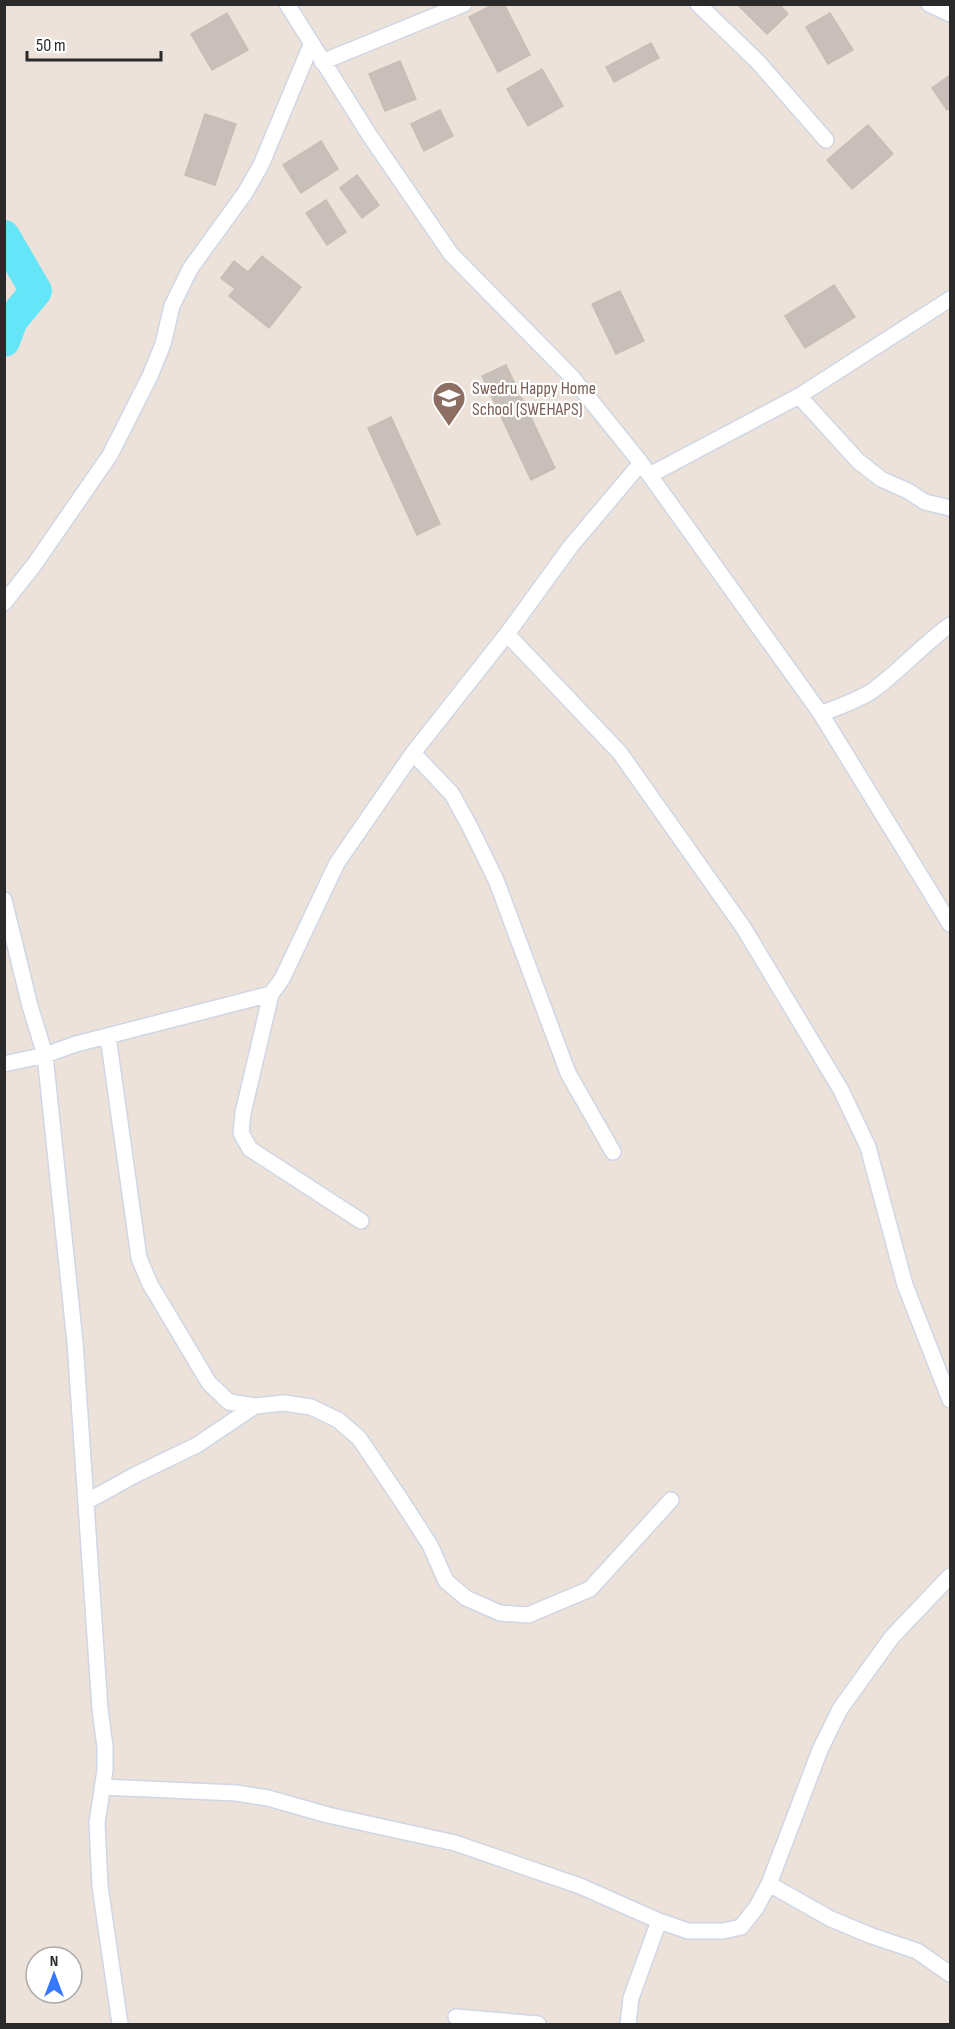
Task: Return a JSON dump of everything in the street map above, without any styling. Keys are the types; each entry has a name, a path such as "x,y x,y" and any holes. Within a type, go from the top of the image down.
{"street":[{"path":"287,4 370,136 452,254 571,376 646,469 821,714 945,910 951,924"},
{"path":"322,62 464,4"},
{"path":"698,4 758,62 826,140"},
{"path":"929,4 951,14"},
{"path":"4,603 34,565 110,455 150,376 163,344 172,306 190,269 245,193 261,165 311,45"},
{"path":"361,1221 250,1149 241,1133 243,1113 271,994 282,979 337,863 413,753 507,634 571,546 646,469 799,396 951,299"},
{"path":"799,396 858,461 881,479 908,490 925,502 951,508"},
{"path":"821,714 869,693 904,666 930,639 951,625"},
{"path":"507,634 620,753 743,927 841,1090 868,1147 905,1285 951,1400"},
{"path":"413,753 452,794 470,827 496,880 568,1073 613,1152"},
{"path":"4,900 30,1006 45,1055 75,1342 100,1709 105,1747 97,1823 100,1886 120,2025"},
{"path":"4,1064 271,994"},
{"path":"108,1036 139,1258 150,1284 209,1383 229,1402 255,1406 284,1403 311,1407 338,1420 359,1438 430,1545 446,1581 466,1598 500,1613 528,1616 590,1589 671,1500"},
{"path":"86,1502 135,1475 197,1446 255,1406"},
{"path":"102,1787 236,1793 268,1798 328,1815 455,1843 580,1886 659,1921 688,1930 723,1931 741,1927 756,1908 769,1884 820,1750 840,1709 892,1637 951,1576"},
{"path":"769,1884 831,1919 917,1951 951,1974"},
{"path":"628,2025 631,1998 659,1921"},
{"path":"456,2017 538,2025"}],"building":[{"path":"494,4 504,4 530,55 498,72 469,17"},
{"path":"737,4 779,4 788,14 767,34"},
{"path":"227,13 248,50 212,70 191,34"},
{"path":"830,13 853,50 828,64 806,27"},
{"path":"651,43 659,58 614,82 606,67"},
{"path":"400,61 416,99 385,111 369,74"},
{"path":"542,69 563,106 528,126 507,89"},
{"path":"950,75 950,108 947,110 932,88"},
{"path":"440,110 453,136 424,151 411,124"},
{"path":"205,114 236,124 215,185 185,175"},
{"path":"868,125 893,154 852,189 827,160"},
{"path":"321,141 338,169 301,193 283,165"},
{"path":"357,175 379,205 362,218 340,188"},
{"path":"326,200 346,232 327,245 306,213"},
{"path":"262,256 301,287 269,328 229,296 235,289 221,278 234,261 248,272"},
{"path":"834,285 855,317 805,348 785,316"},
{"path":"620,291 644,341 616,354 592,304"},
{"path":"506,365 555,468 531,480 482,376"},
{"path":"391,417 440,524 417,535 368,428"}],"waterway":[{"path":"4,236 36,291 12,320 4,341"}],"place":[{"name":"Swedru Happy Home School (SWEHAPS)","path":"449,427"}]}
